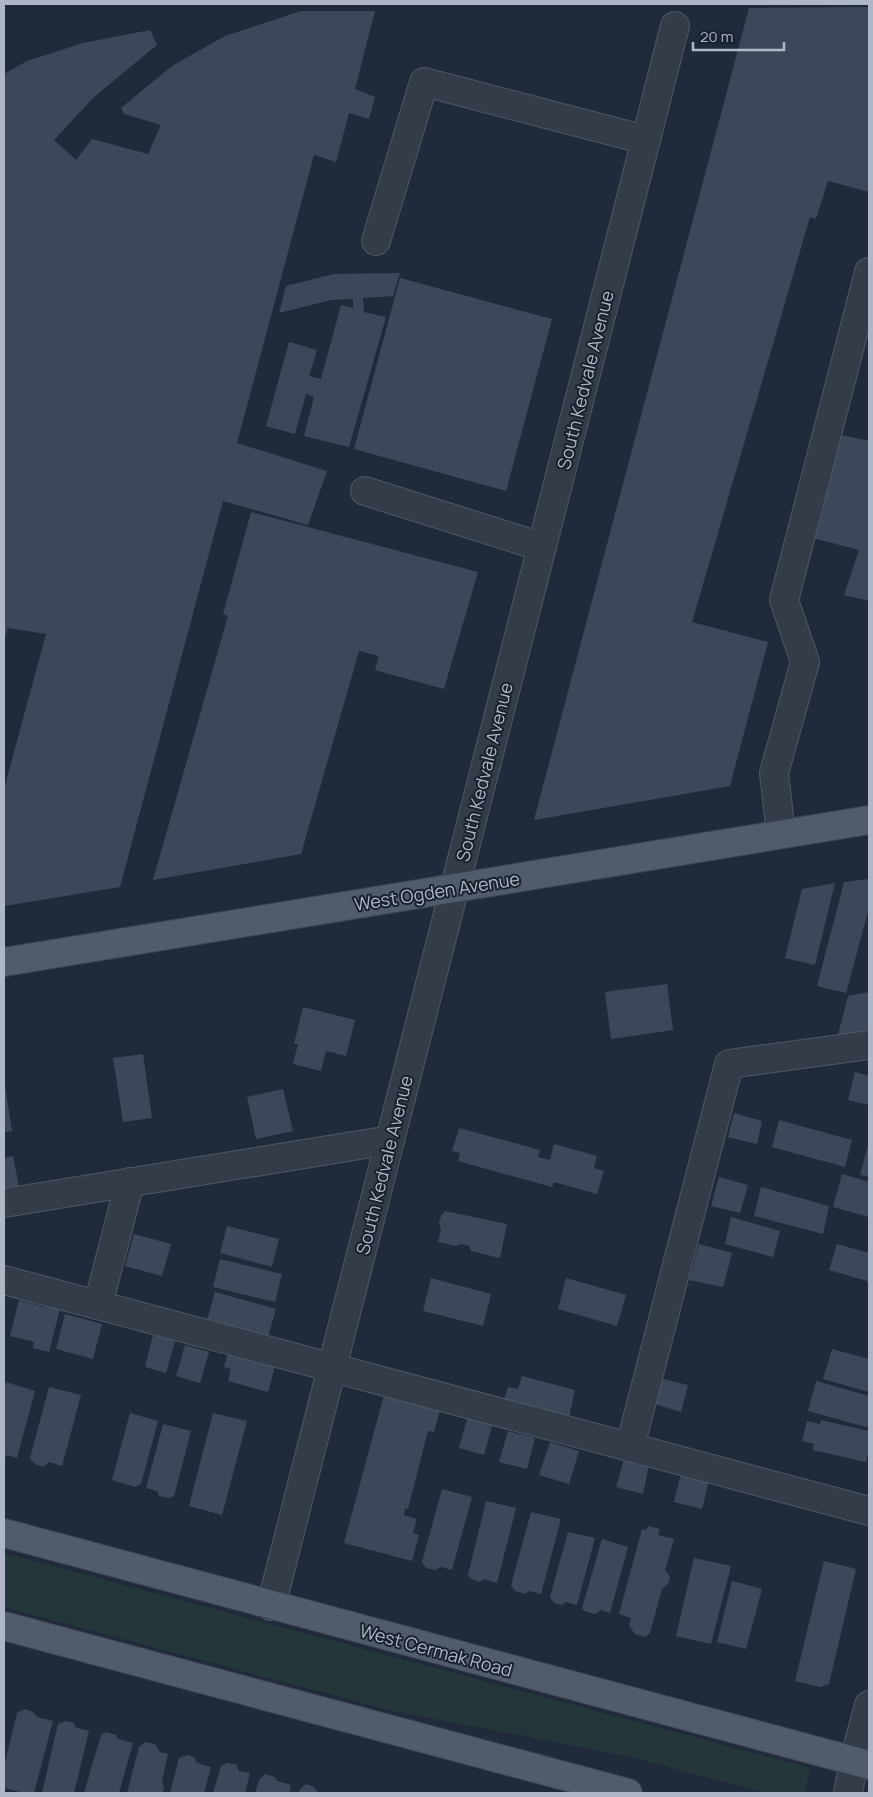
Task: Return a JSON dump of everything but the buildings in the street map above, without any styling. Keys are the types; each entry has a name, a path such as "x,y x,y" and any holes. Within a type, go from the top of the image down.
{"main road":[{"name":"West Ogden Avenue","path":"4,962 869,820"},
{"name":"West Cermak Road","path":"4,1534 862,1763"},
{"path":"4,1626 628,1793"}],"street":[{"name":"South Kedvale Avenue","path":"272,1606 675,26"},
{"path":"376,241 424,82 646,140"},
{"path":"781,834 774,773 805,662 784,600 869,272"},
{"path":"365,491 542,547"},
{"path":"630,1447 729,1064 869,1045"},
{"path":"4,1203 390,1140"},
{"path":"98,1305 130,1182"},
{"path":"4,1280 869,1511"},
{"path":"848,1793 862,1763 869,1705"}],"green space":[{"path":"4,1553 810,1768 805,1793 766,1793 627,1756 389,1710 4,1607"}]}
